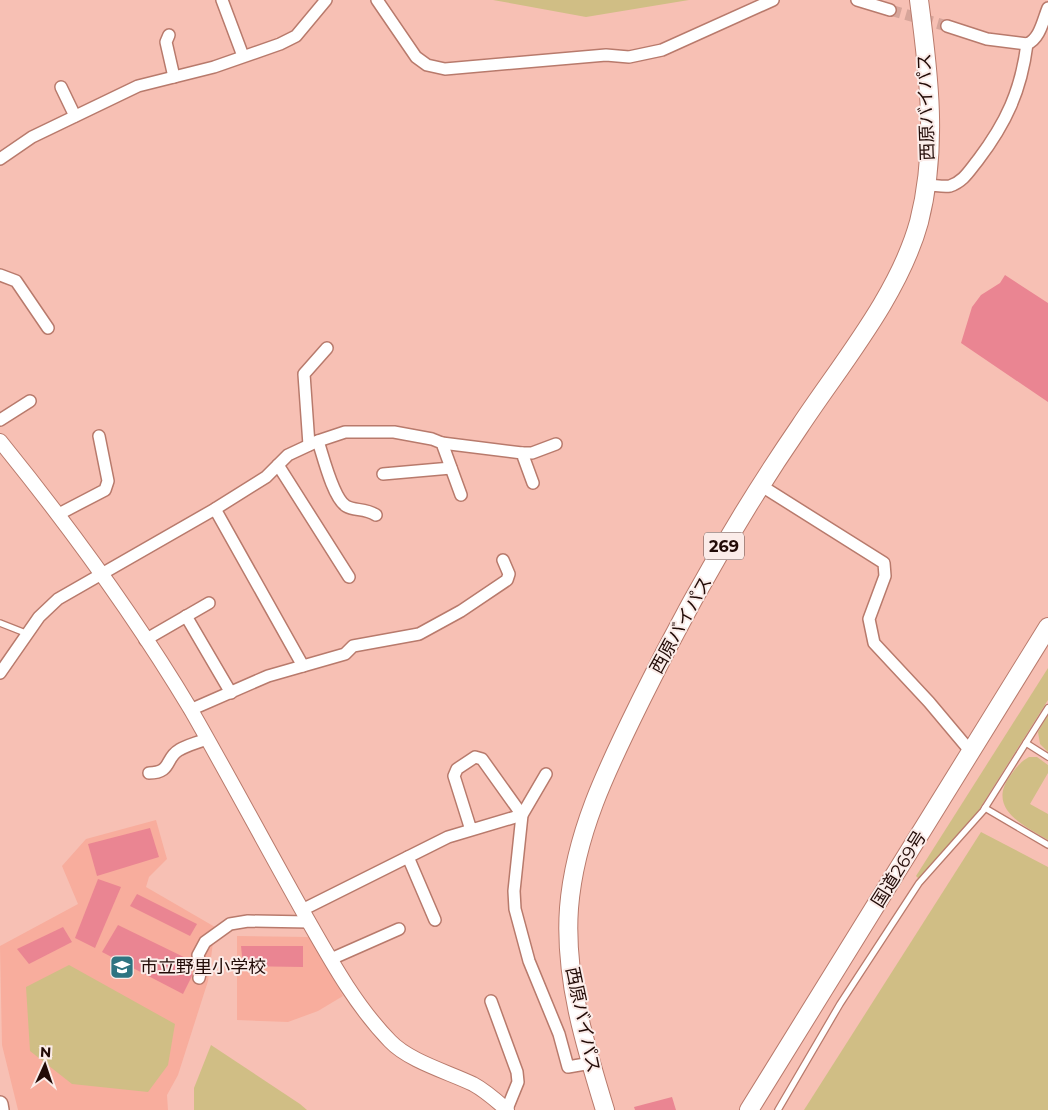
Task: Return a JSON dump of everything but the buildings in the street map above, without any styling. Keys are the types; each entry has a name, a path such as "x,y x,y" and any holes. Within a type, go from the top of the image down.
{"highway":[{"name":"西原バイパス","path":"605,1110 577,1010 569,937 572,884 588,818 606,772 654,674 760,484 889,291 906,257 918,224 927,185 931,145 929,83 919,0"},
{"name":"国道269号","path":"749,1110 1048,627"}],"main road":[{"path":"0,1104 1,1110"}],"street":[{"path":"222,0 242,56"},
{"path":"0,158 32,137 138,86 214,67 280,44 296,36 326,0"},
{"path":"377,0 416,57 426,66 445,69 606,55 628,57 662,50 773,0"},
{"path":"857,0 890,10"},
{"path":"947,26 987,39 1027,44 1032,42 1046,22 1048,8"},
{"path":"168,35 166,42 174,77"},
{"path":"927,185 949,186 965,178 995,138 1008,116 1018,90 1027,44"},
{"path":"61,87 75,116"},
{"path":"0,275 16,281 48,328"},
{"path":"326,348 304,374 313,443 337,496 347,506 367,510 376,515"},
{"path":"0,420 30,400"},
{"path":"0,673 39,617 58,599 214,509 266,476 288,455 313,443 345,432 394,432 442,443 522,453 532,453 556,444"},
{"path":"60,514 106,490 108,481 99,436"},
{"path":"0,440 60,514 102,574 190,710 305,916 360,1005 391,1042 428,1065 475,1085 507,1110 518,1082 517,1072 491,1001"},
{"path":"442,443 461,495"},
{"path":"522,453 533,483"},
{"path":"278,465 348,577"},
{"path":"384,474 451,468"},
{"path":"760,484 884,563 885,576 869,619 874,643 929,702 971,752"},
{"path":"214,509 303,666"},
{"path":"190,710 268,676 345,654 353,646 419,634 462,611 507,580 509,574 503,560"},
{"path":"145,640 209,603"},
{"path":"186,616 231,692"},
{"path":"149,773 158,773 166,769 177,751 206,739"},
{"path":"471,830 454,776 456,769 475,757 482,759 522,815"},
{"path":"546,774 522,815 514,890 516,908 529,961 559,1034 568,1067 591,1063"},
{"path":"199,978 201,969 198,955 205,942 230,924 305,916 408,857 448,837 522,815"},
{"path":"408,857 435,920"},
{"path":"330,959 399,929"}],"lane":[{"path":"0,623 28,634"},
{"path":"778,1110 840,1004 919,883 985,808 1048,708"},
{"path":"1026,743 1048,756"},
{"path":"985,808 1048,845"}],"shaded area":[{"path":"493,0 689,0 586,17"},
{"path":"1048,668 1048,700 977,813 920,880 916,876"},
{"path":"1048,714 1048,752 1040,744 1038,732"},
{"path":"1029,757 1037,757 1048,765 1048,773 1030,804 1048,814 1048,840 1029,829 1011,815 1005,807 1003,798 1004,788 1010,776"},
{"path":"156,820 167,859 149,877 146,887 215,927 208,981 178,1075 167,1095 168,1110 18,1110 2,1045 0,946 78,904 62,866 86,839"},
{"path":"981,832 1048,867 1048,1110 804,1110"},
{"path":"237,936 310,937 343,996 318,1011 288,1022 237,1020"},
{"path":"69,965 175,1024 168,1065 148,1092 72,1084 30,1051 26,987"},
{"path":"211,1045 307,1110 194,1110 194,1088"}],"tunnel":[{"path":"890,10 947,26"}],"place":[{"name":"市立野里小学校","path":"122,967"}]}
